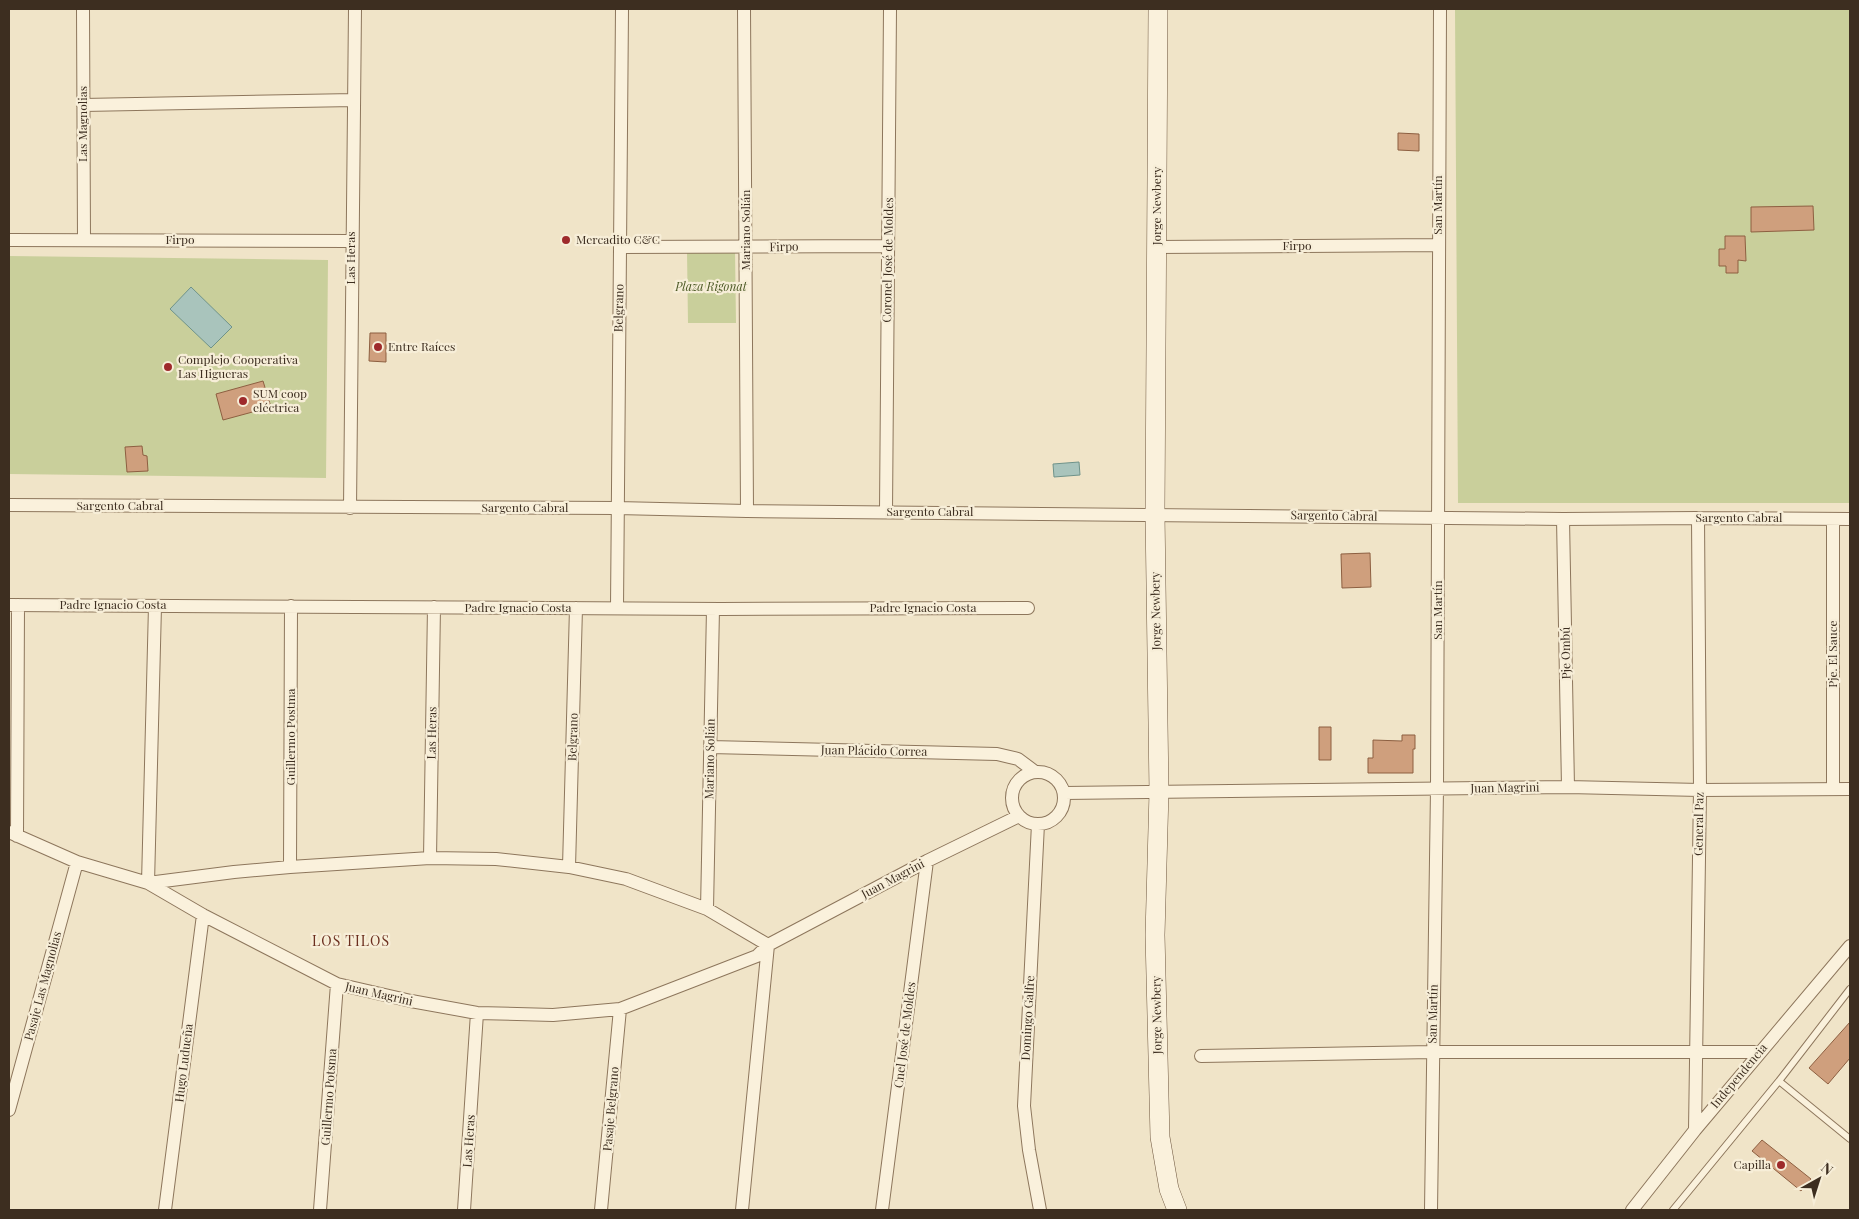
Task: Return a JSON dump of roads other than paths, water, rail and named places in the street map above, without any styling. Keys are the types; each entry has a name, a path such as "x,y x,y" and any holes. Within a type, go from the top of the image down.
{"main road":[{"name":"Jorge Newbery","path":"1158,9 1154,514 1159,792 1155,934 1160,1137 1169,1189 1177,1210"}],"street":[{"name":"Las Magnolias","path":"83,9 84,240"},
{"name":"Las Heras","path":"350,508 351,242 355,9"},
{"name":"Belgrano","path":"617,608 622,9"},
{"name":"Mariano Solián","path":"744,9 747,511"},
{"name":"Coronel José de Moldes","path":"886,512 890,9"},
{"name":"San Martín","path":"1431,1210 1437,790 1440,9"},
{"path":"83,105 354,100"},
{"name":"Firpo","path":"9,240 351,242"},
{"name":"Firpo","path":"1157,247 1438,245"},
{"name":"Firpo","path":"620,248 888,246"},
{"name":"Sargento Cabral","path":"9,505 617,508 1563,519 1850,519"},
{"name":"General Paz","path":"1694,1130 1700,790 1698,518"},
{"name":"Pje Ombú","path":"1563,519 1568,787"},
{"name":"Pje. El Sauce","path":"1833,519 1833,789"},
{"path":"13,605 13,834"},
{"name":"Padre Ignacio Costa","path":"13,605 713,609 1028,608"},
{"path":"155,606 148,883 290,867 430,858 496,859 569,867 626,880 707,909 768,945 742,1210"},
{"name":"Guillermo Postma","path":"290,867 291,606"},
{"name":"Las Heras","path":"430,858 434,607"},
{"name":"Belgrano","path":"569,867 576,608"},
{"name":"Mariano Solián","path":"707,909 713,609"},
{"name":"Juan Plácido Correa","path":"710,747 997,754 1018,759 1034,771"},
{"path":"1034,771 1040,771 1055,778 1061,785 1064,793 1064,803 1060,811 1054,818 1038,824 1031,823 1019,816 1012,800 1012,791 1016,783 1022,777 1034,771"},
{"name":"Juan Magrini","path":"1064,793 1568,787 1700,790 1850,789"},
{"name":"Juan Magrini","path":"13,834 76,862 148,883 203,915 338,984 411,1001 477,1013 554,1015 620,1009 757,956 768,945 927,861 1019,816"},
{"name":"Domingo Galfre","path":"1038,824 1024,1106 1040,1210"},
{"name":"Cnel José de Moldes","path":"882,1210 927,861"},
{"name":"Pasaje Las Magnolias","path":"9,1110 76,862"},
{"name":"Hugo Ludueña","path":"165,1210 203,915"},
{"name":"Independencia","path":"1632,1210 1694,1130 1850,946"},
{"name":"Guillermo Potsma","path":"320,1210 338,984"},
{"name":"Pasaje Belgrano","path":"601,1210 620,1009"},
{"name":"Las Heras","path":"464,1210 477,1013"},
{"path":"1201,1056 1433,1052 1759,1052"}],"lane":[{"path":"1673,1210 1779,1081 1850,990"},
{"path":"1779,1081 1850,1139"}],"water":[{"path":"191,287 232,327 211,348 170,309"},
{"path":"1079,462 1080,475 1054,477 1053,464"}],"place":[{"name":"Mercadito C&C","path":"566,240"},
{"name":"Entre Raíces","path":"378,347"},
{"name":"Complejo Cooperativa Las Higueras","path":"168,367"},
{"name":"SUM coop eléctrica","path":"243,401"},
{"name":"Capilla","path":"1781,1165"}],"district":[{"name":"LOS TILOS","path":"351,941"}],"park label":[{"name":"Plaza Rigonat","path":"711,287"}]}
